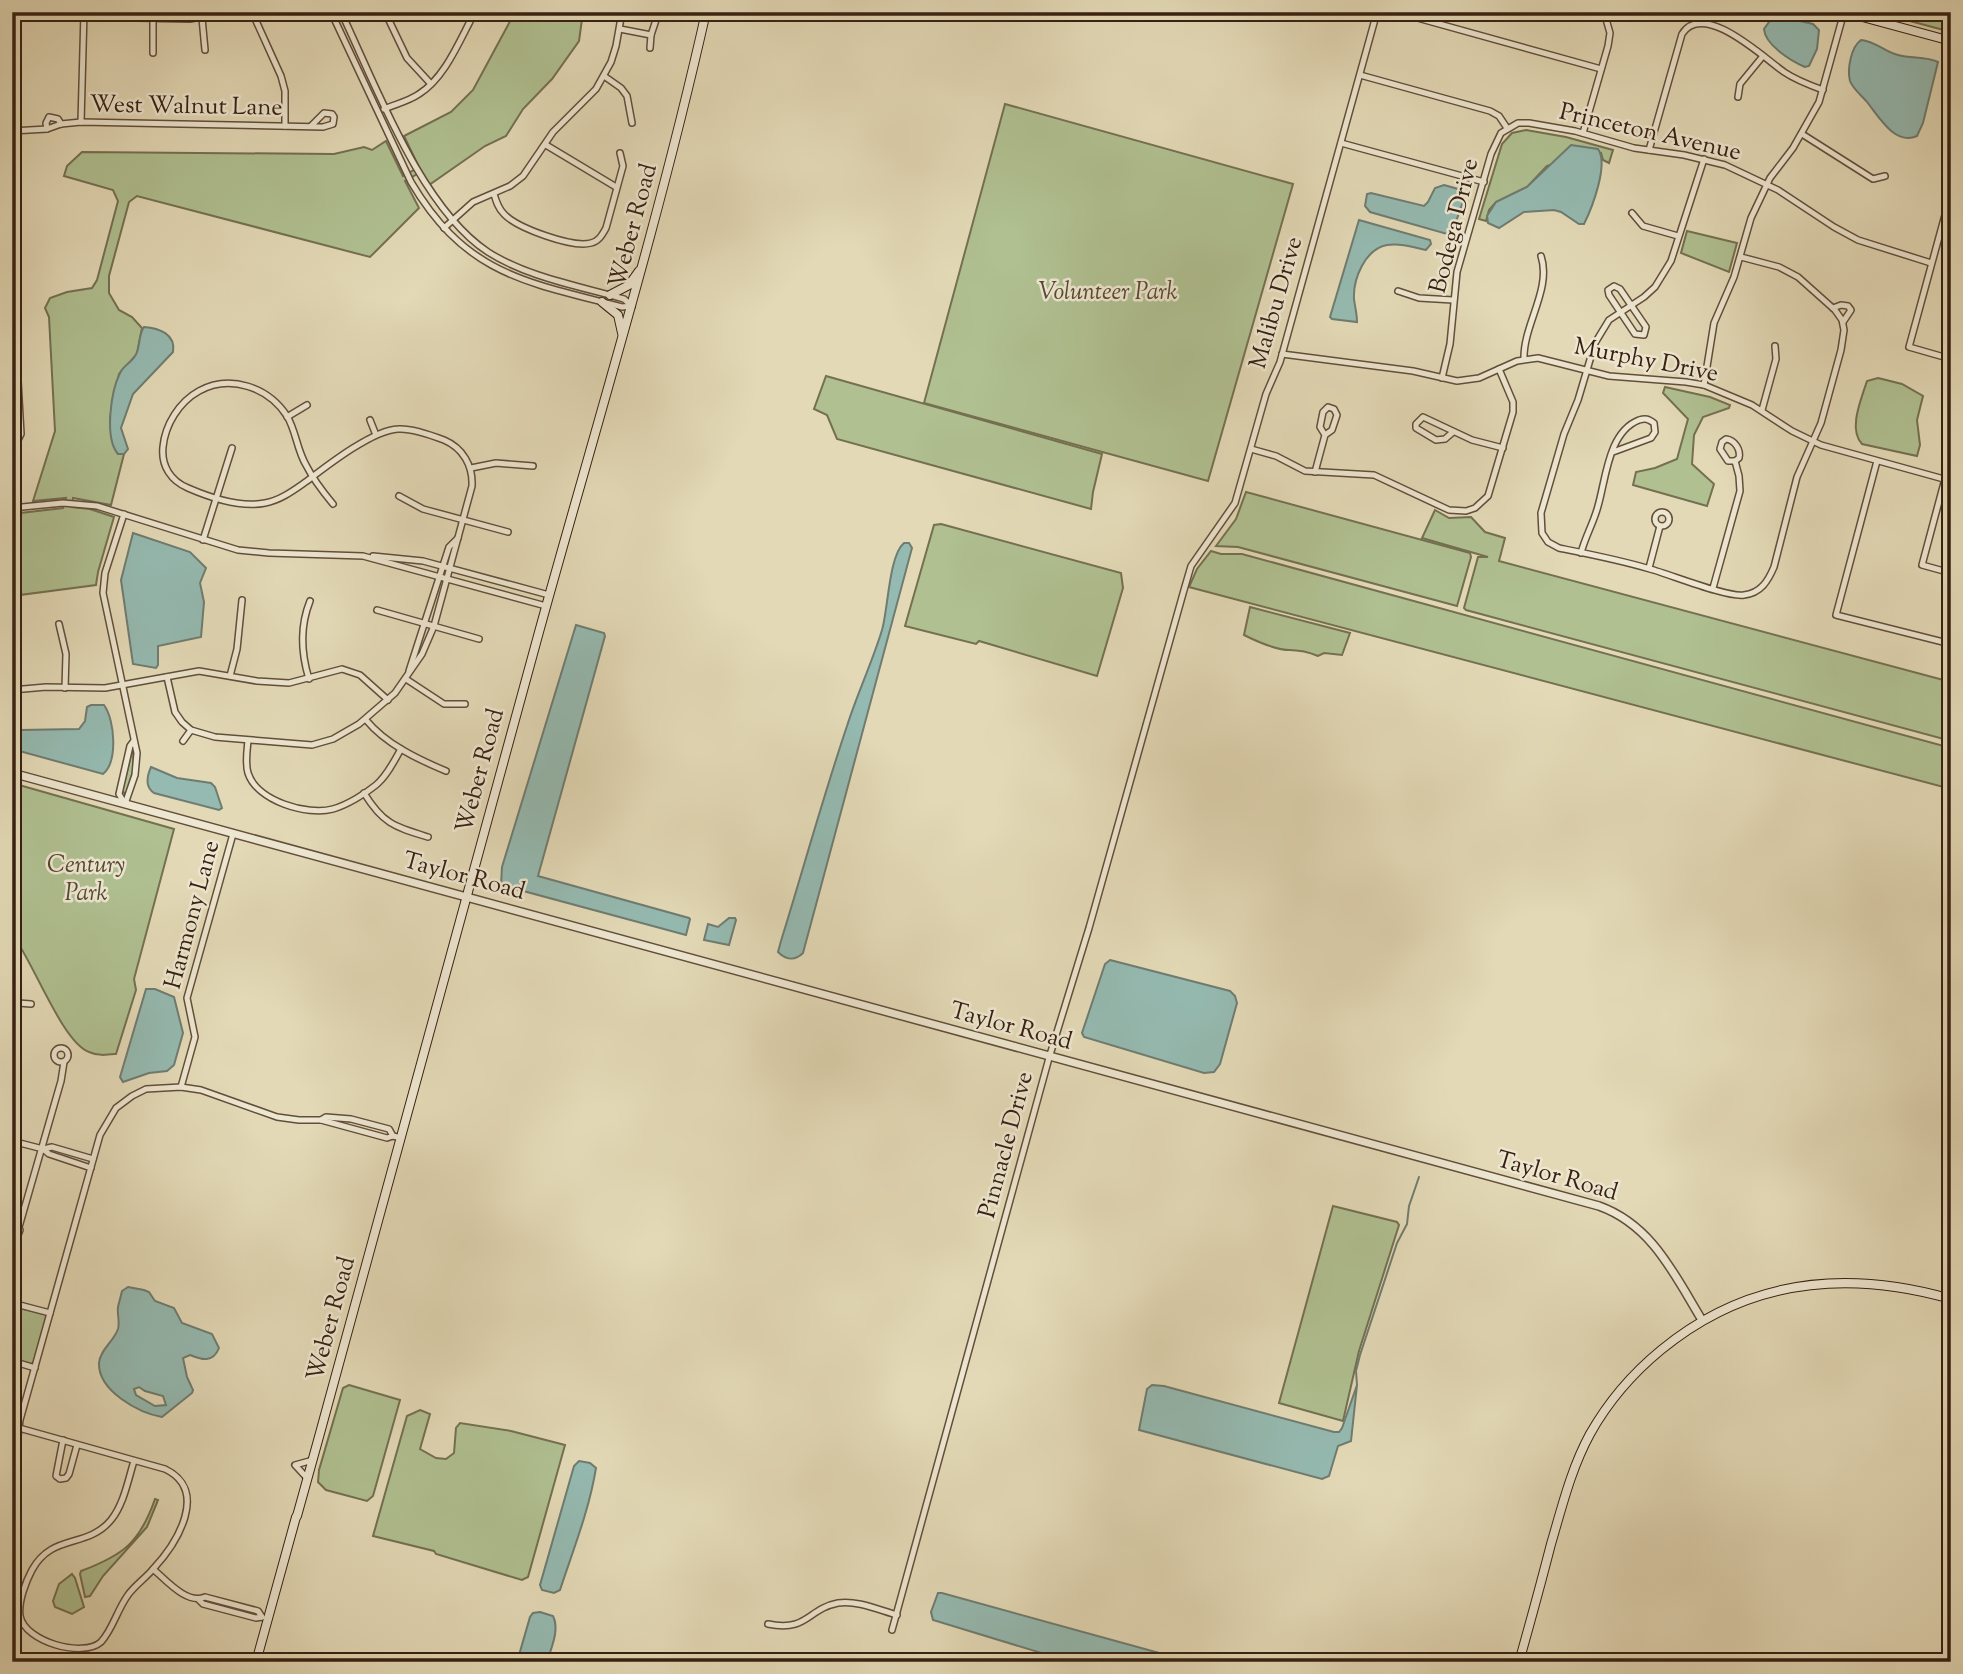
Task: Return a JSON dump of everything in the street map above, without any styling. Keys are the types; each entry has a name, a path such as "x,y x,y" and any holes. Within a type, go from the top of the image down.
{"main road":[{"name":"Weber Road","path":"256,1662 265,1617 313,1460 397,1137 632,306 682,121 706,12"},
{"path":"1844,12 1951,41"},
{"path":"610,295 628,285 643,265"},
{"path":"602,302 618,315 623,338"},
{"path":"1519,1662 1564,1496 1590,1433 1619,1391 1644,1364 1702,1320 1748,1298 1792,1287 1819,1283 1874,1283 1909,1288 1951,1299"}],"street":[{"path":"80,122 84,15 202,18 228,12"},
{"path":"252,12 281,76 285,91 285,126"},
{"path":"331,12 411,182 422,201 444,228 476,257 504,273 602,302 622,307 632,306"},
{"path":"341,12 427,187 471,239 489,253 511,264 536,274 624,299 632,306"},
{"path":"385,12 407,58 431,85"},
{"path":"378,112 416,96 431,85 475,12"},
{"path":"444,228 473,201 494,194 523,176 553,132 596,89 617,46 622,12"},
{"name":"Malibu Drive","path":"1184,590 1191,566 1235,503 1266,394 1282,354 1377,12"},
{"path":"1396,12 1601,69"},
{"path":"1583,133 1610,33 1604,14 1614,12"},
{"path":"1704,386 1714,323 1741,257 1751,218 1767,184 1802,134 1824,90 1844,12"},
{"path":"650,48 651,34 658,14"},
{"path":"153,18 153,53"},
{"path":"202,18 205,50"},
{"path":"1649,150 1682,34 1690,23 1703,19 1724,25 1798,80 1824,90"},
{"path":"620,29 651,34"},
{"path":"1738,97 1741,84 1763,56"},
{"path":"1360,75 1490,111 1499,116 1507,128"},
{"path":"604,76 627,96 632,123"},
{"name":"West Walnut Lane","path":"47,129 49,117 58,119 61,124"},
{"name":"West Walnut Lane","path":"12,131 47,129 80,122 311,126"},
{"name":"Princeton Avenue","path":"1507,128 1525,122 1649,150 1704,159 1735,169 1767,184 1858,240 1931,263"},
{"name":"Bodega Drive","path":"1442,378 1450,344 1457,272 1497,141 1507,128"},
{"path":"1802,134 1873,179 1885,176"},
{"path":"1341,143 1484,182"},
{"path":"546,145 616,187"},
{"path":"494,194 499,208 509,219 542,234 581,245 597,241 602,236 623,166 620,153"},
{"path":"1704,159 1671,261 1644,297 1609,320 1599,335 1564,434 1540,523 1548,542 1559,548 1649,568 1734,595 1743,596 1762,588 1768,581 1797,477 1821,423 1844,340 1843,323 1815,289 1792,272 1741,257"},
{"path":"1951,193 1909,347 1951,359"},
{"path":"1632,213 1643,226 1678,236"},
{"path":"1524,359 1525,341 1545,269 1541,256"},
{"path":"1611,286 1620,289 1632,305 1646,327 1644,335 1635,334 1620,312 1609,295 1611,286"},
{"path":"1398,291 1419,298 1453,300"},
{"path":"1833,308 1841,305 1848,306 1851,310 1843,323"},
{"path":"12,330 16,347 15,393 21,433 12,452"},
{"path":"1762,411 1776,359 1775,346"},
{"name":"Murphy Drive","path":"1282,354 1468,380 1524,359 1548,359 1609,376 1662,378 1704,386 1762,411 1812,442 1948,480"},
{"path":"1251,449 1276,456 1305,471 1374,475 1441,507 1466,511 1475,508 1488,496 1513,412 1513,402 1499,369"},
{"path":"167,677 175,712 182,722 191,730 223,739 318,744 334,739 366,720 407,678 422,654 434,626 472,491 471,468 456,447 442,439 401,429 376,435 313,477 279,499 265,503 237,503 179,484 165,470 163,448 177,409 200,391 214,385 229,383 257,389 269,396 287,417 299,451 313,477 333,504"},
{"path":"287,417 307,405"},
{"path":"1315,472 1325,435 1332,430 1337,415 1335,409 1328,407 1323,412 1320,427 1325,435"},
{"path":"1453,432 1445,439 1436,440 1416,428 1416,424 1423,417 1453,432 1503,448"},
{"path":"1581,553 1597,510 1613,452 1621,433 1630,424 1646,419 1654,423 1656,429 1651,438 1613,452"},
{"path":"370,421 376,435"},
{"path":"203,540 232,448"},
{"path":"1713,588 1740,491 1735,461"},
{"path":"1877,461 1836,615 1951,644"},
{"path":"471,468 500,463 533,467"},
{"path":"156,474 165,470"},
{"path":"1948,480 1922,565 1951,573"},
{"path":"399,496 423,509 509,533"},
{"path":"12,508 79,502 203,540 257,553 403,558 550,595"},
{"path":"124,514 105,573 103,593 137,753 129,798 125,804 119,794 133,742"},
{"path":"1649,568 1660,526"},
{"path":"407,678 449,547 460,535"},
{"path":"363,556 546,606"},
{"name":"Pinnacle Drive","path":"892,1630 1049,1058 1184,590"},
{"path":"230,676 237,649 243,600"},
{"path":"309,678 302,652 302,640 305,614 310,601"},
{"path":"377,610 479,639"},
{"path":"59,624 66,654 65,688"},
{"path":"12,690 105,688 199,671 295,683 337,669 351,671 364,678 388,700"},
{"path":"407,678 444,704 465,704"},
{"path":"366,720 380,735 401,749 446,771"},
{"path":"183,741 191,730"},
{"path":"248,741 248,774 254,786 269,798 307,809 324,810 337,807 379,782 401,749"},
{"name":"Taylor Road","path":"12,773 1607,1209 1633,1223 1657,1247 1702,1320"},
{"path":"364,793 377,813 387,822 400,829 428,837"},
{"name":"Harmony Lane","path":"181,1087 195,1037 187,998 233,834"},
{"path":"12,1006 18,1003 31,1004"},
{"path":"12,1238 18,1235 64,1071 64,1062"},
{"path":"12,1072 12,1080"},
{"path":"12,1483 19,1427 50,1313 100,1135 116,1108 146,1090 181,1087 201,1090 265,1114 299,1120 321,1120 326,1117 351,1119 389,1129 397,1137"},
{"path":"12,1141 43,1149 49,1154 91,1168"},
{"path":"43,1149 52,1147 93,1159"},
{"path":"12,1223 19,1227"},
{"path":"12,1303 50,1313"},
{"path":"12,1362 35,1368"},
{"path":"12,1424 77,1446 134,1461 174,1473 185,1486 187,1504 182,1524 172,1544 153,1569 129,1593 101,1642 84,1650 42,1639 34,1636 23,1625 20,1606 28,1579 41,1557 51,1548 86,1538 109,1522 122,1499 134,1461"},
{"path":"63,1440 55,1471 60,1479 69,1474 77,1446"},
{"path":"307,1479 295,1465 313,1460"},
{"path":"153,1569 172,1586 200,1600 205,1597 258,1611 265,1617"},
{"path":"768,1624 783,1627 797,1625 826,1607 845,1602 897,1615"}],"green space":[{"path":"515,12 583,12 579,41 552,79 523,109 506,136 485,146 429,185 421,172 405,181 419,208 370,257 137,196 129,202 109,276 109,293 119,310 132,317 142,328 137,354 119,374 110,418 112,440 118,454 124,454 111,505 73,498 72,507 90,509 114,517 96,585 12,596 12,514 63,508 66,498 33,501 55,431 49,317 45,308 50,298 92,288 97,280 118,201 113,190 64,176 67,166 82,152 334,154 364,147 372,150 386,141 403,176 419,167 404,136 451,112 473,90"},
{"path":"1876,12 1951,12 1951,32"},
{"name":"Volunteer Park","path":"1005,104 1293,184 1208,481 924,403"},
{"path":"1526,130 1566,137 1613,150 1609,163 1603,160 1601,153 1547,166 1527,187 1496,202 1489,210 1486,221 1479,219 1502,144 1512,133"},
{"path":"1687,231 1737,243 1729,272 1681,253"},
{"path":"826,376 1102,454 1091,509 837,439 827,415 814,409"},
{"path":"1878,378 1902,384 1923,396 1917,420 1920,445 1917,456 1862,444 1858,438 1857,414 1867,381"},
{"path":"1665,387 1710,397 1730,405 1729,408 1703,417 1694,435 1692,464 1714,484 1707,506 1633,485 1636,472 1677,459 1688,419 1663,393"},
{"path":"1246,492 1470,553 1457,606 1238,547 1216,546 1236,519"},
{"path":"1435,510 1449,518 1471,517 1485,532 1505,538 1499,561 1951,682 1951,741 1466,610 1464,608 1478,557 1488,557 1422,538"},
{"path":"941,524 1121,573 1123,588 1097,676 979,641 976,644 905,626 934,525"},
{"path":"1211,551 1242,554 1951,748 1951,789 1189,587 1197,569"},
{"path":"1250,607 1350,633 1342,655 1324,653 1318,656 1279,648 1244,635"},
{"path":"133,747 134,768 126,794 122,791"},
{"name":"Century Park","path":"12,783 174,829 134,979 136,990 116,1054 96,1054 79,1045 58,1017 12,934"},
{"path":"1333,1206 1397,1222 1399,1225 1359,1351 1343,1421 1279,1403"},
{"path":"12,1306 47,1315 33,1364 12,1359"},
{"path":"349,1385 400,1400 373,1496 367,1501 326,1490 318,1482 319,1470 343,1388"},
{"path":"420,1410 430,1414 420,1449 436,1458 446,1459 454,1453 456,1428 460,1423 511,1431 565,1445 528,1577 522,1580 436,1554 434,1551 373,1536 407,1416"},
{"path":"155,1499 158,1500 147,1527 103,1576 90,1596 85,1597 81,1571 109,1559 128,1545 143,1526"},
{"path":"72,1574 84,1607 72,1614 55,1607 53,1601 59,1584"}],"water":[{"path":"1774,15 1813,24 1819,30 1817,49 1809,66 1805,67 1793,61 1769,41 1764,29"},
{"path":"1861,40 1898,55 1938,62 1923,123 1917,136 1909,138 1895,134 1851,84 1851,59"},
{"path":"1571,145 1598,149 1601,156 1601,175 1584,224 1579,224 1554,210 1524,212 1499,228 1488,223 1487,216 1496,202 1527,187"},
{"path":"1444,185 1458,189 1465,196 1453,230 1447,234 1370,212 1365,206 1367,194 1371,193 1424,206 1435,188"},
{"path":"1359,220 1430,240 1431,244 1426,250 1387,245 1372,252 1358,274 1354,291 1357,322 1332,319 1330,317"},
{"path":"144,327 169,336 173,352 133,394 121,428 128,449 124,454 118,454 110,426 114,391 122,370 136,355"},
{"path":"133,533 190,552 206,568 200,583 204,602 201,637 158,646 156,668 133,664 121,580"},
{"path":"904,543 909,543 912,548 803,953 787,958 778,952 781,941 838,753 882,630 895,559"},
{"path":"576,625 604,633 605,636 538,876 689,918 686,935 501,885 502,867"},
{"path":"104,705 111,720 113,751 108,768 103,774 12,749 12,741 20,730 79,729 85,721 87,707"},
{"path":"151,767 177,778 211,783 222,808 219,810 154,793 149,788 148,781"},
{"path":"729,918 736,920 729,945 704,940 708,924 718,927"},
{"path":"1110,960 1230,991 1235,996 1237,1003 1220,1064 1214,1072 1204,1073 1084,1037 1082,1033 1105,964"},
{"path":"146,989 155,989 174,997 183,1033 174,1065 167,1071 149,1073 123,1082 120,1077"},
{"path":"128,1287 149,1292 155,1301 174,1308 182,1323 212,1334 219,1348 210,1358 190,1355 183,1358 192,1393 162,1417 142,1411 122,1399 105,1383 100,1373 100,1358 118,1329 118,1307 122,1291","holes":["139,1387 163,1396 166,1405 155,1406 136,1395 134,1389"]},
{"path":"1152,1385 1339,1432 1357,1385 1351,1441 1338,1446 1329,1476 1322,1479 1139,1430 1147,1389"},
{"path":"579,1461 590,1463 596,1468 589,1500 560,1590 554,1593 542,1590 540,1585 574,1466"},
{"path":"938,1593 1192,1662 1071,1662 933,1620 931,1612"},
{"path":"533,1613 553,1616 556,1627 547,1662 517,1662 530,1617"}],"waterway":[{"path":"1357,1385 1356,1371 1360,1355 1397,1243 1407,1224 1409,1206 1419,1177"}]}
